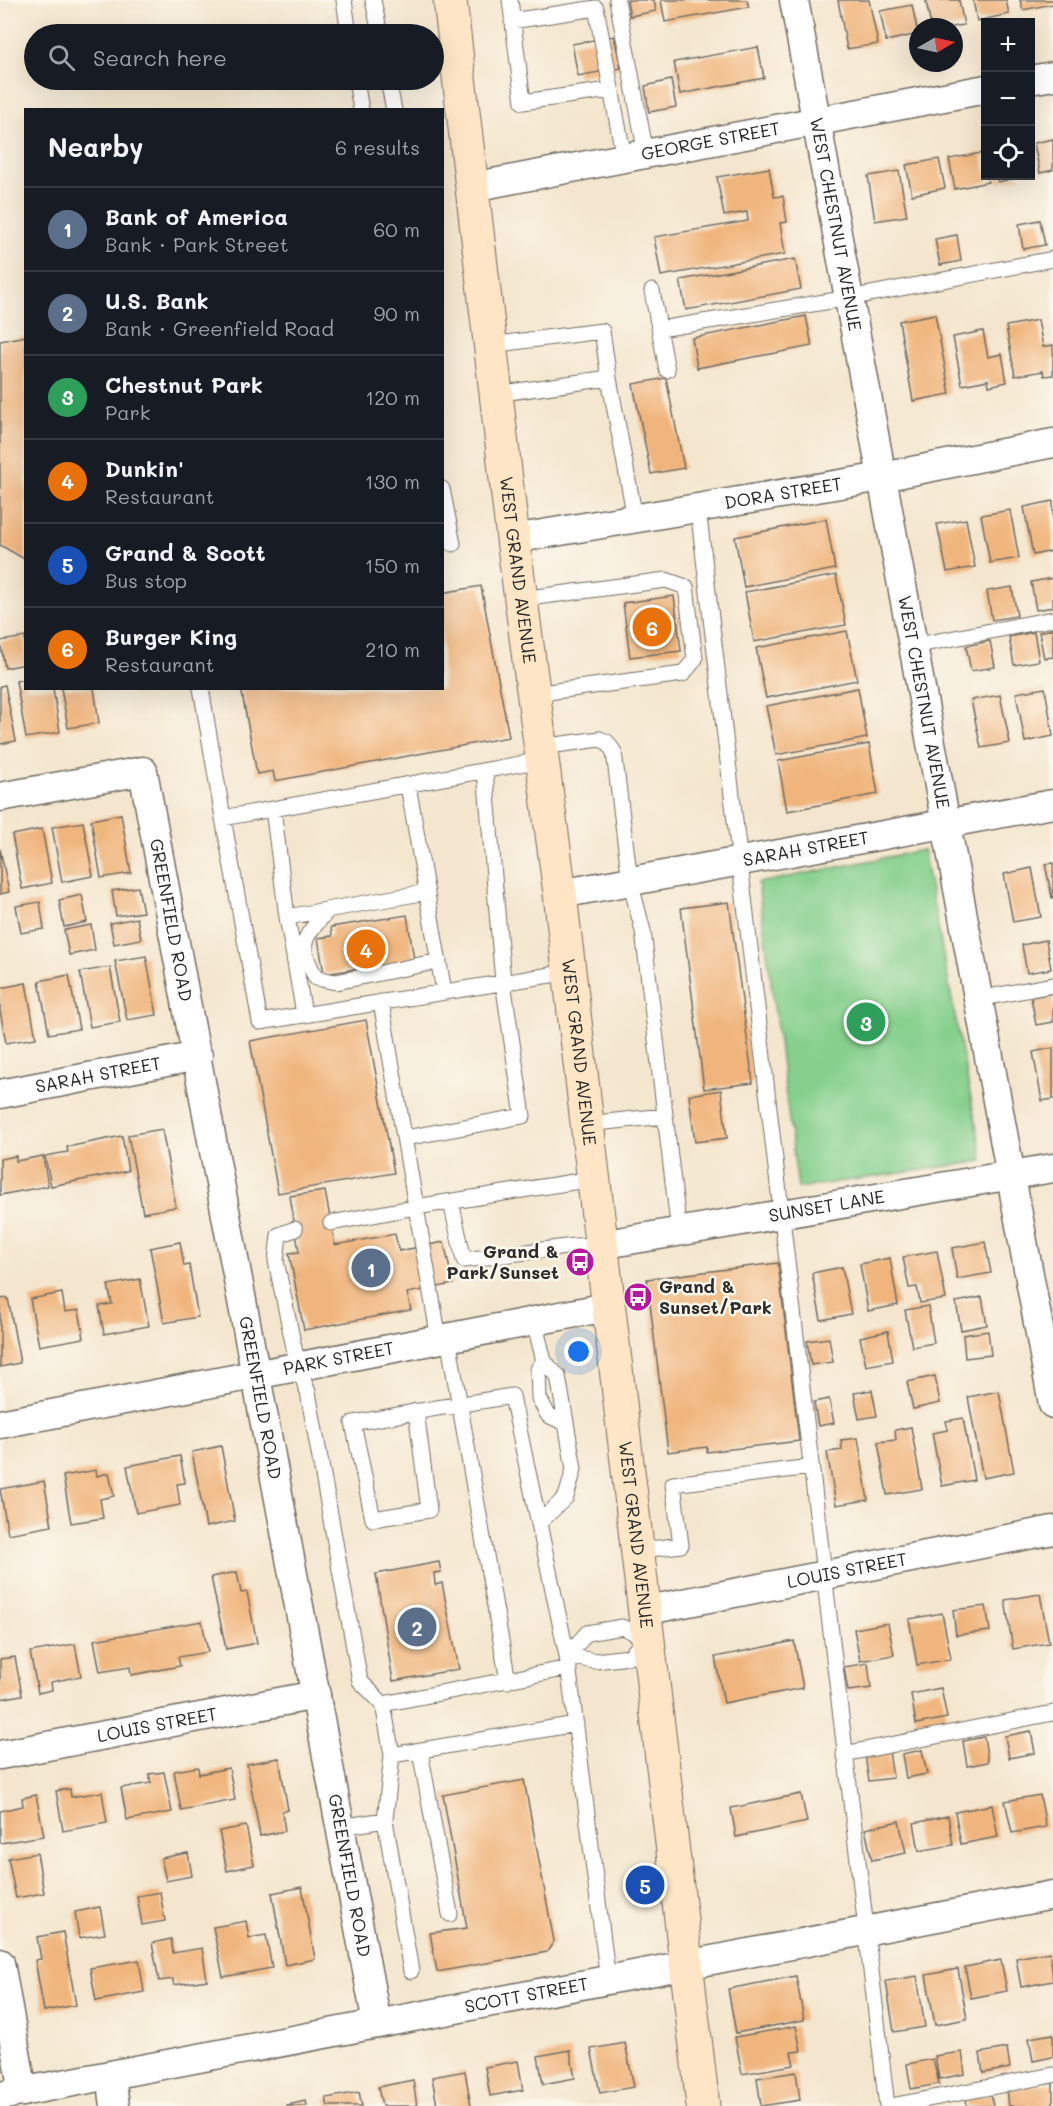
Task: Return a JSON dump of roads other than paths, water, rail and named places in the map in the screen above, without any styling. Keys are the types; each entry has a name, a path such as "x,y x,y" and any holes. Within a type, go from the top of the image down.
{"main road":[{"name":"WEST GRAND AVENUE","path":"450,0 513,538 560,894 703,2106"}],"street":[{"name":"WEST CHESTNUT AVENUE","path":"794,0 1053,1404"},
{"path":"1035,79 1053,76"},
{"name":"GEORGE STREET","path":"472,187 981,90"},
{"name":"DORA STREET","path":"513,538 882,477 1053,443"},
{"name":"GREENFIELD ROAD","path":"0,797 143,771 377,2024"},
{"name":"SARAH STREET","path":"560,894 1053,804"},
{"name":"SARAH STREET","path":"0,1094 198,1056"},
{"name":"SUNSET LANE","path":"600,1245 1053,1168"},
{"name":"PARK STREET","path":"0,1425 608,1307"},
{"name":"LOUIS STREET","path":"645,1624 823,1575 1053,1530"},
{"name":"LOUIS STREET","path":"0,1755 316,1695"},
{"name":"SCOTT STREET","path":"11,2094 1053,1895"},
{"path":"0,1963 11,2094"},
{"path":"111,2075 116,2106"}],"lane":[{"path":"344,0 348,24"},
{"path":"373,0 378,24"},
{"path":"510,0 523,102 610,90"},
{"path":"617,0 635,156"},
{"path":"512,21 596,8 610,90 635,156"},
{"path":"358,90 361,108"},
{"path":"390,90 394,108"},
{"path":"660,329 849,298 1053,259"},
{"path":"652,291 667,370"},
{"path":"490,345 602,331 635,518"},
{"path":"496,394 609,378"},
{"path":"444,499 453,544"},
{"path":"698,508 844,1754 889,2106 1053,2075"},
{"path":"521,600 666,580 686,587 695,659 683,674 533,694"},
{"path":"913,646 1053,619"},
{"path":"201,690 260,1022 569,972"},
{"path":"223,818 486,771 600,739 607,742 614,752 630,881 643,931 679,1232"},
{"path":"405,1138 523,1116 503,982 486,771"},
{"path":"408,785 444,992"},
{"path":"273,809 304,1014"},
{"path":"288,918 427,892"},
{"path":"328,910 306,937 305,958 316,978 336,982 439,961"},
{"path":"978,999 1053,985"},
{"path":"381,1002 416,1207 459,1404 508,1681"},
{"path":"586,1124 665,1116"},
{"path":"331,1223 592,1179"},
{"path":"451,1202 464,1260 574,1246 600,1245"},
{"path":"295,1229 279,1235 276,1261 298,1367 308,1392 360,1681 383,1704 392,1755 385,1820 411,1971"},
{"path":"534,1321 544,1361 558,1376 574,1469 566,1497 539,1523"},
{"path":"544,1361 538,1369 539,1398 548,1415 565,1424"},
{"path":"416,1412 429,1510 373,1519 353,1423 459,1404 512,1396 568,1662 608,1980"},
{"path":"636,1551 681,1545 673,1484 810,1467"},
{"path":"383,1704 508,1681 568,1662 629,1657 645,1624"},
{"path":"568,1662 587,1632 645,1624"},
{"path":"844,1754 1053,1713"},
{"path":"392,1755 576,1724"},
{"path":"420,1751 450,1914"},
{"path":"341,1827 385,1820"}],"place":[{"name":"Burger King","path":"652,627"},
{"name":"Dunkin'","path":"366,949"},
{"name":"Chestnut Park","path":"866,1022"},
{"name":"Grand & Park/Sunset","path":"580,1262"},
{"name":"Bank of America","path":"371,1268"},
{"name":"Grand & Sunset/Park","path":"638,1297"},
{"name":"U.S. Bank","path":"417,1627"},
{"name":"Grand & Scott","path":"645,1885"}]}
